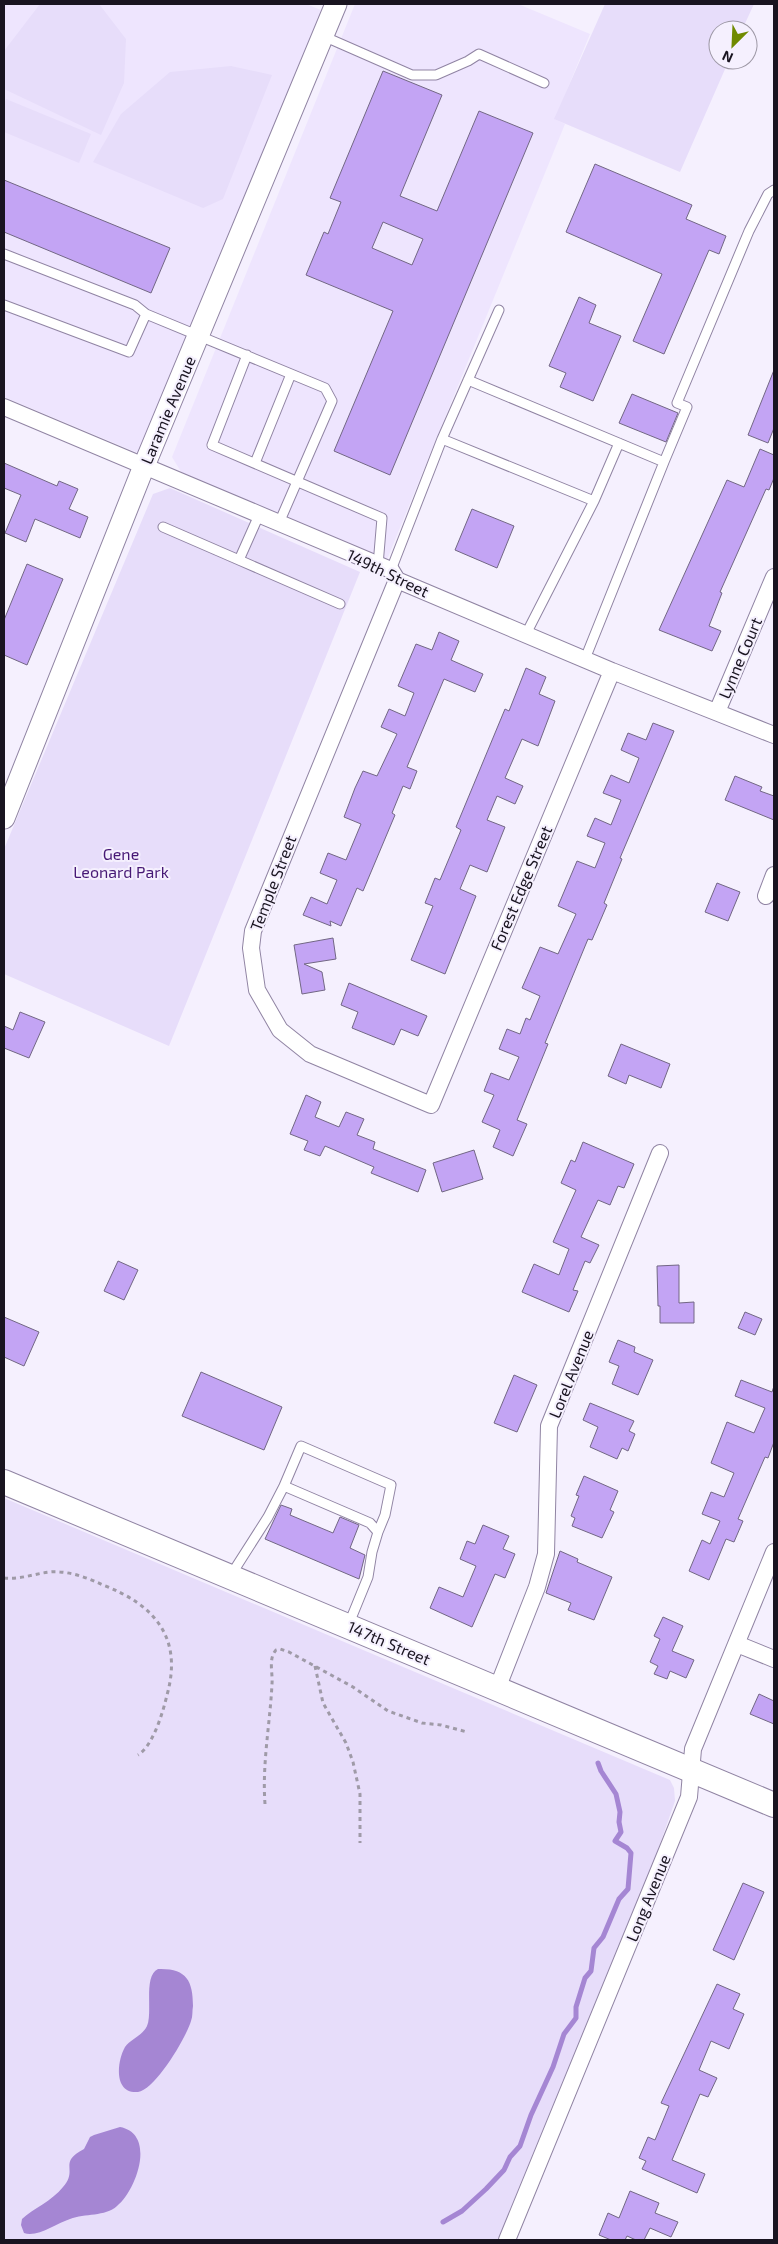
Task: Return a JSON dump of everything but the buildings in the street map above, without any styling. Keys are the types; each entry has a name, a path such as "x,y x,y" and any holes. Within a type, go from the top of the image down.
{"main road":[{"name":"147th Street","path":"4,1482 774,1805"}],"street":[{"name":"Laramie Avenue","path":"4,818 144,466 336,4"},
{"name":"149th Street","path":"4,407 279,523 612,671 774,735"},
{"name":"Temple Street","path":"389,572 260,912 254,931 252,956 257,990 280,1030 296,1044 310,1054 431,1105"},
{"name":"Lynne Court","path":"717,712 774,577"},
{"name":"Forest Edge Street","path":"431,1105 612,671"},
{"path":"766,896 774,875"},
{"name":"Lorel Avenue","path":"497,1689 537,1587 546,1554 550,1426 660,1153"},
{"name":"Long Avenue","path":"507,2240 689,1797 693,1749 774,1552"},
{"path":"737,1644 774,1659"}],"lane":[{"path":"323,36 412,75 436,75 479,54 544,83"},
{"path":"585,659 687,407 677,403 749,231 768,194 774,190"},
{"path":"4,254 135,305 146,314 325,388 332,401 279,523"},
{"path":"4,305 129,352 146,314"},
{"path":"389,572 442,439 499,310"},
{"path":"246,355 212,445 382,518 389,572"},
{"path":"255,463 291,374"},
{"path":"468,380 664,462"},
{"path":"442,439 594,501"},
{"path":"526,634 594,501 619,443"},
{"path":"239,560 259,515"},
{"path":"163,527 340,604"},
{"path":"230,1577 268,1517 284,1486 300,1446 392,1484 385,1515 372,1552 368,1577 348,1626"},
{"path":"284,1486 370,1523 378,1532"}],"path":[{"path":"4,1578 22,1579 58,1571 68,1573 111,1588 131,1598 158,1619 165,1630 170,1644 172,1678 165,1704 148,1748 138,1755"},
{"path":"265,1804 264,1773 271,1707 273,1653 276,1650 284,1649 353,1687 388,1711 422,1723 442,1725 467,1732"},
{"path":"315,1666 323,1702 346,1743 353,1762 360,1794 360,1843"}],"shaded area":[{"path":"4,4 306,4 326,12 143,455 4,397"},
{"path":"355,4 518,4 590,34 555,119 565,124 386,562 183,475 172,457"},
{"path":"158,1969 175,1971 186,1977 193,1997 192,2019 177,2050 161,2073 145,2089 138,2092 130,2091 124,2088 119,2076 120,2060 125,2047 143,2032 147,2026 151,1979 153,1973"},
{"path":"120,2127 131,2132 138,2140 140,2151 140,2164 136,2176 124,2199 107,2212 76,2217 35,2233 24,2233 21,2225 22,2219 54,2196 63,2187 69,2175 72,2158 84,2149 90,2137"}],"green space":[{"path":"40,4 99,4 126,39 124,83 101,135 4,89 4,51"},
{"path":"605,4 754,4 747,20 708,20 708,70 725,70 680,172 554,119"},
{"path":"231,66 272,75 223,199 203,208 93,162 121,114 170,72"},
{"path":"6,99 91,134 79,163 4,132 4,105"},
{"name":"Gene Leonard Park","path":"170,488 360,572 169,1046 4,974 4,849 153,494"},
{"path":"4,1498 670,1780 674,1788 675,1801 653,1864 498,2240 4,2240"}],"waterway":[{"path":"443,2222 462,2211 486,2189 504,2170 510,2157 520,2146 531,2115 553,2067 564,2034 576,2018 576,2007 585,1978 591,1971 594,1948 603,1937 619,1899 628,1889 631,1853 627,1848 615,1841 621,1832 620,1812 616,1794 598,1763"}]}
